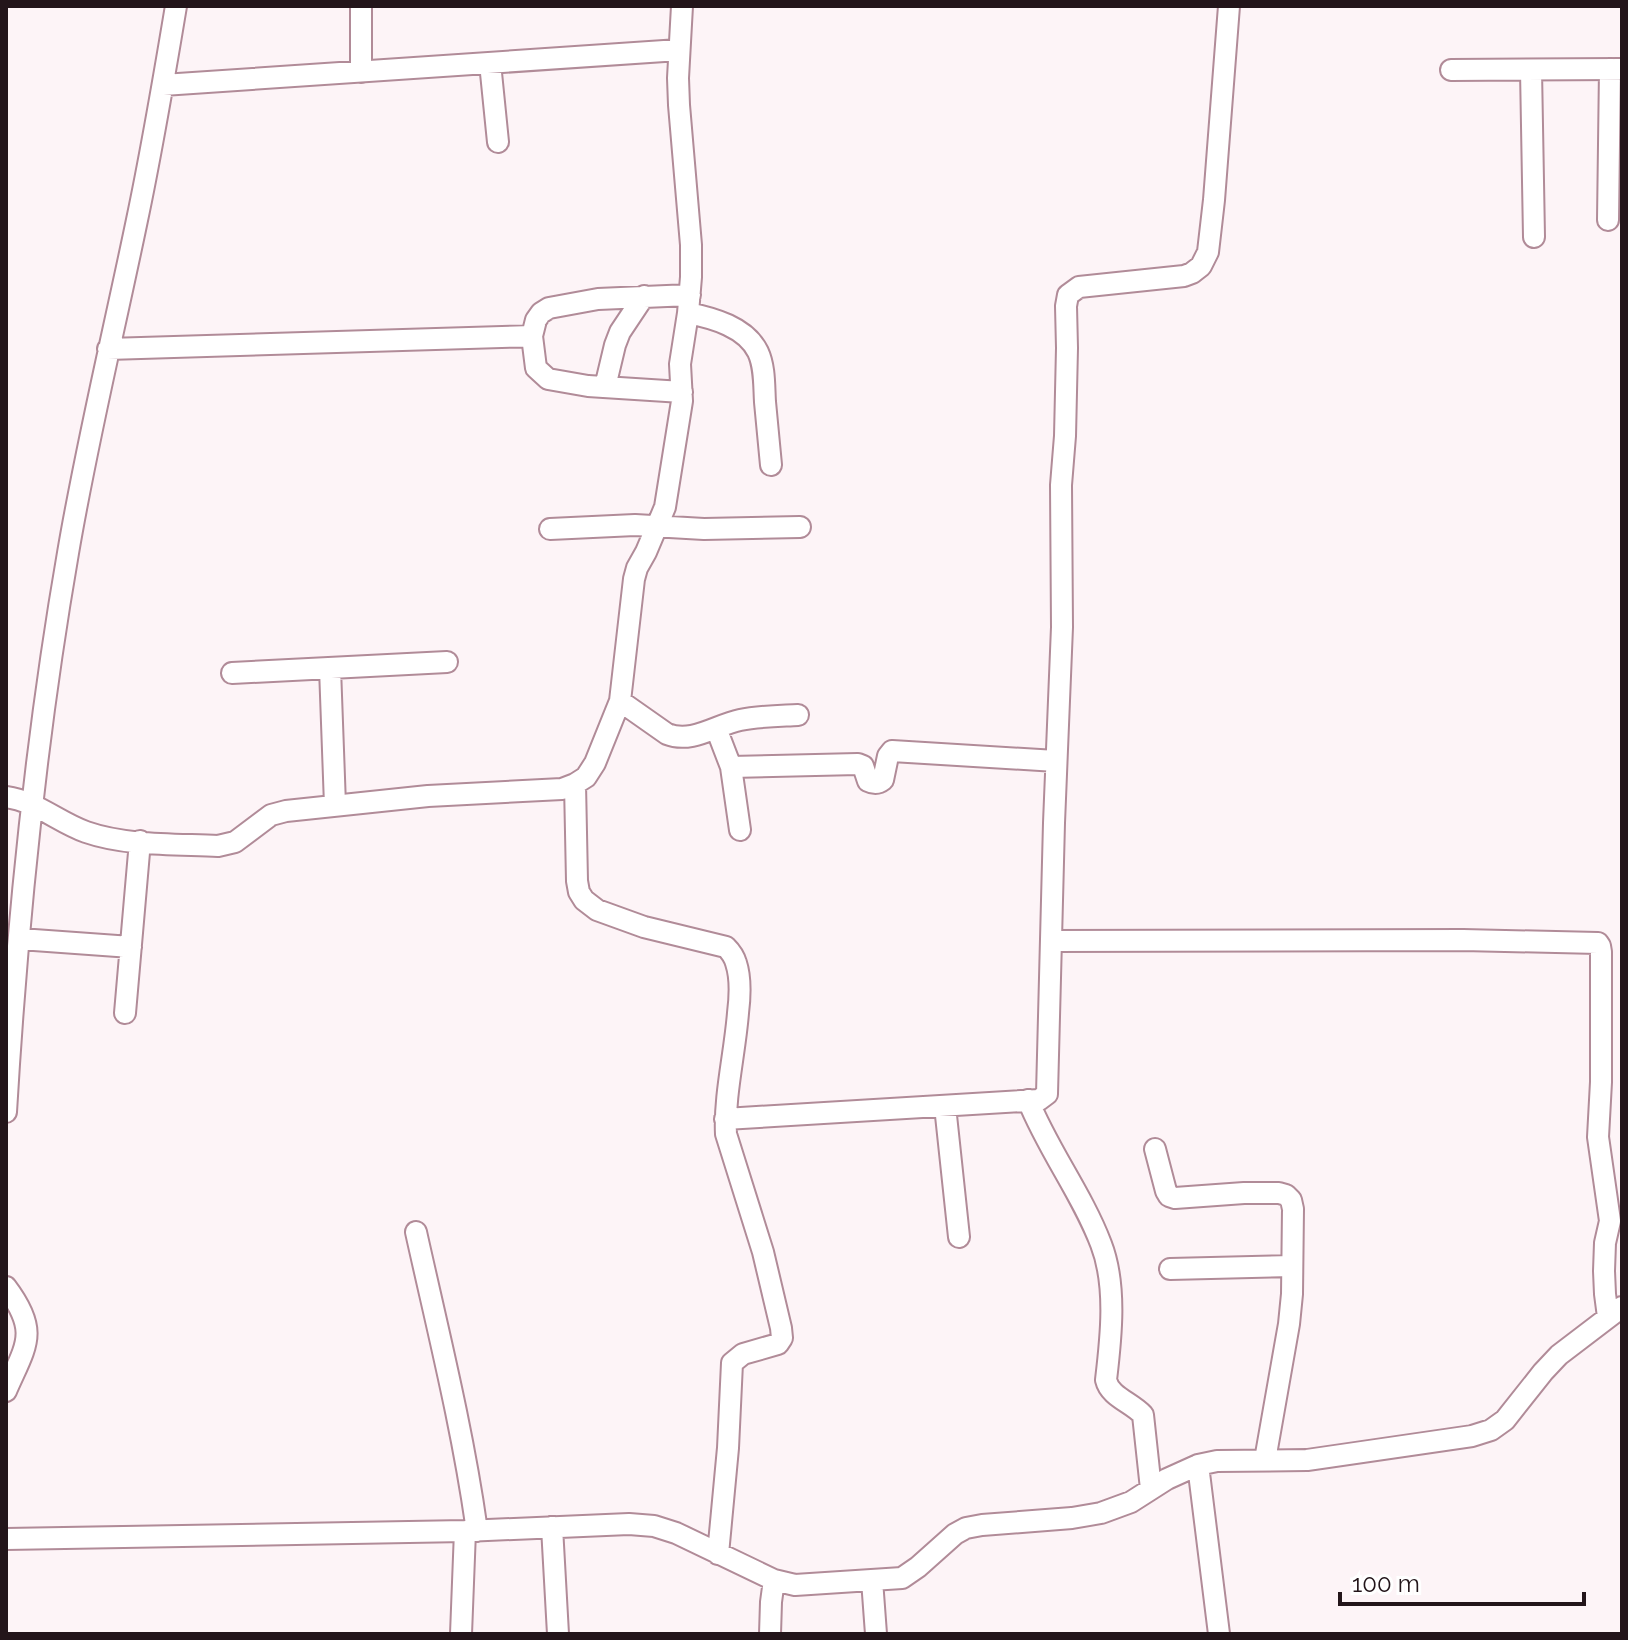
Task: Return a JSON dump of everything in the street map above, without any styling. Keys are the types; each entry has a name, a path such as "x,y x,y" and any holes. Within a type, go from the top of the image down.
{"street":[{"path":"6,1112 32,803 68,551 137,219 176,6"},
{"path":"361,6 361,72"},
{"path":"6,797 32,803 86,832 109,838 218,846 235,842 271,815 428,796 562,789 586,777 595,763 620,701 634,579 665,507 680,420 680,364 689,304 691,245 679,105 682,6"},
{"path":"725,1119 1039,1100 1047,1094 1062,627 1061,485 1065,436 1066,306 1068,295 1079,287 1184,276 1201,266 1208,252 1214,200 1229,6"},
{"path":"163,85 679,50"},
{"path":"490,63 498,142"},
{"path":"1451,70 1616,69 1608,220"},
{"path":"1531,70 1534,237"},
{"path":"605,387 620,332 644,296"},
{"path":"682,392 588,386 548,379 536,368 532,336 536,320 549,308 598,299 644,296 689,304 741,333 758,353 763,374 771,465"},
{"path":"108,349 532,336"},
{"path":"550,529 635,525 704,529 800,527"},
{"path":"232,673 447,662"},
{"path":"330,668 335,805"},
{"path":"620,701 676,738 687,738 750,718 798,715"},
{"path":"716,728 731,767 740,830"},
{"path":"731,767 858,764 863,766 868,781 879,783 883,780 892,751 1056,761"},
{"path":"575,784 577,881 584,900 597,910 644,927 726,947 737,965 740,995 725,1119 726,1134 763,1252 782,1338 778,1344 743,1354 732,1363 718,1554"},
{"path":"125,1013 140,841"},
{"path":"20,939 131,947"},
{"path":"6,1539 471,1531 629,1524 654,1526 676,1533 774,1580 795,1585 902,1578 966,1528 1101,1513 1131,1502 1167,1479 1198,1465 1217,1461 1307,1460 1472,1436 1491,1430 1505,1420 1559,1355 1615,1312 1605,1294 1605,1243 1610,1221 1598,1137 1601,952 1598,943 1463,940 1052,941"},
{"path":"1028,1100 1102,1246 1109,1277 1111,1321 1106,1380 1113,1393 1143,1415 1151,1489"},
{"path":"945,1106 959,1237"},
{"path":"1155,1149 1169,1196 1244,1193 1286,1195 1291,1200 1292,1294 1289,1324 1265,1460"},
{"path":"416,1232 469,1474 471,1531 461,1634"},
{"path":"1170,1269 1292,1266"},
{"path":"6,1287 14,1309 25,1317 26,1325 25,1348 6,1391"},
{"path":"1198,1465 1219,1634"},
{"path":"552,1527 558,1634"},
{"path":"770,1634 774,1580"},
{"path":"872,1580 876,1634"}]}
